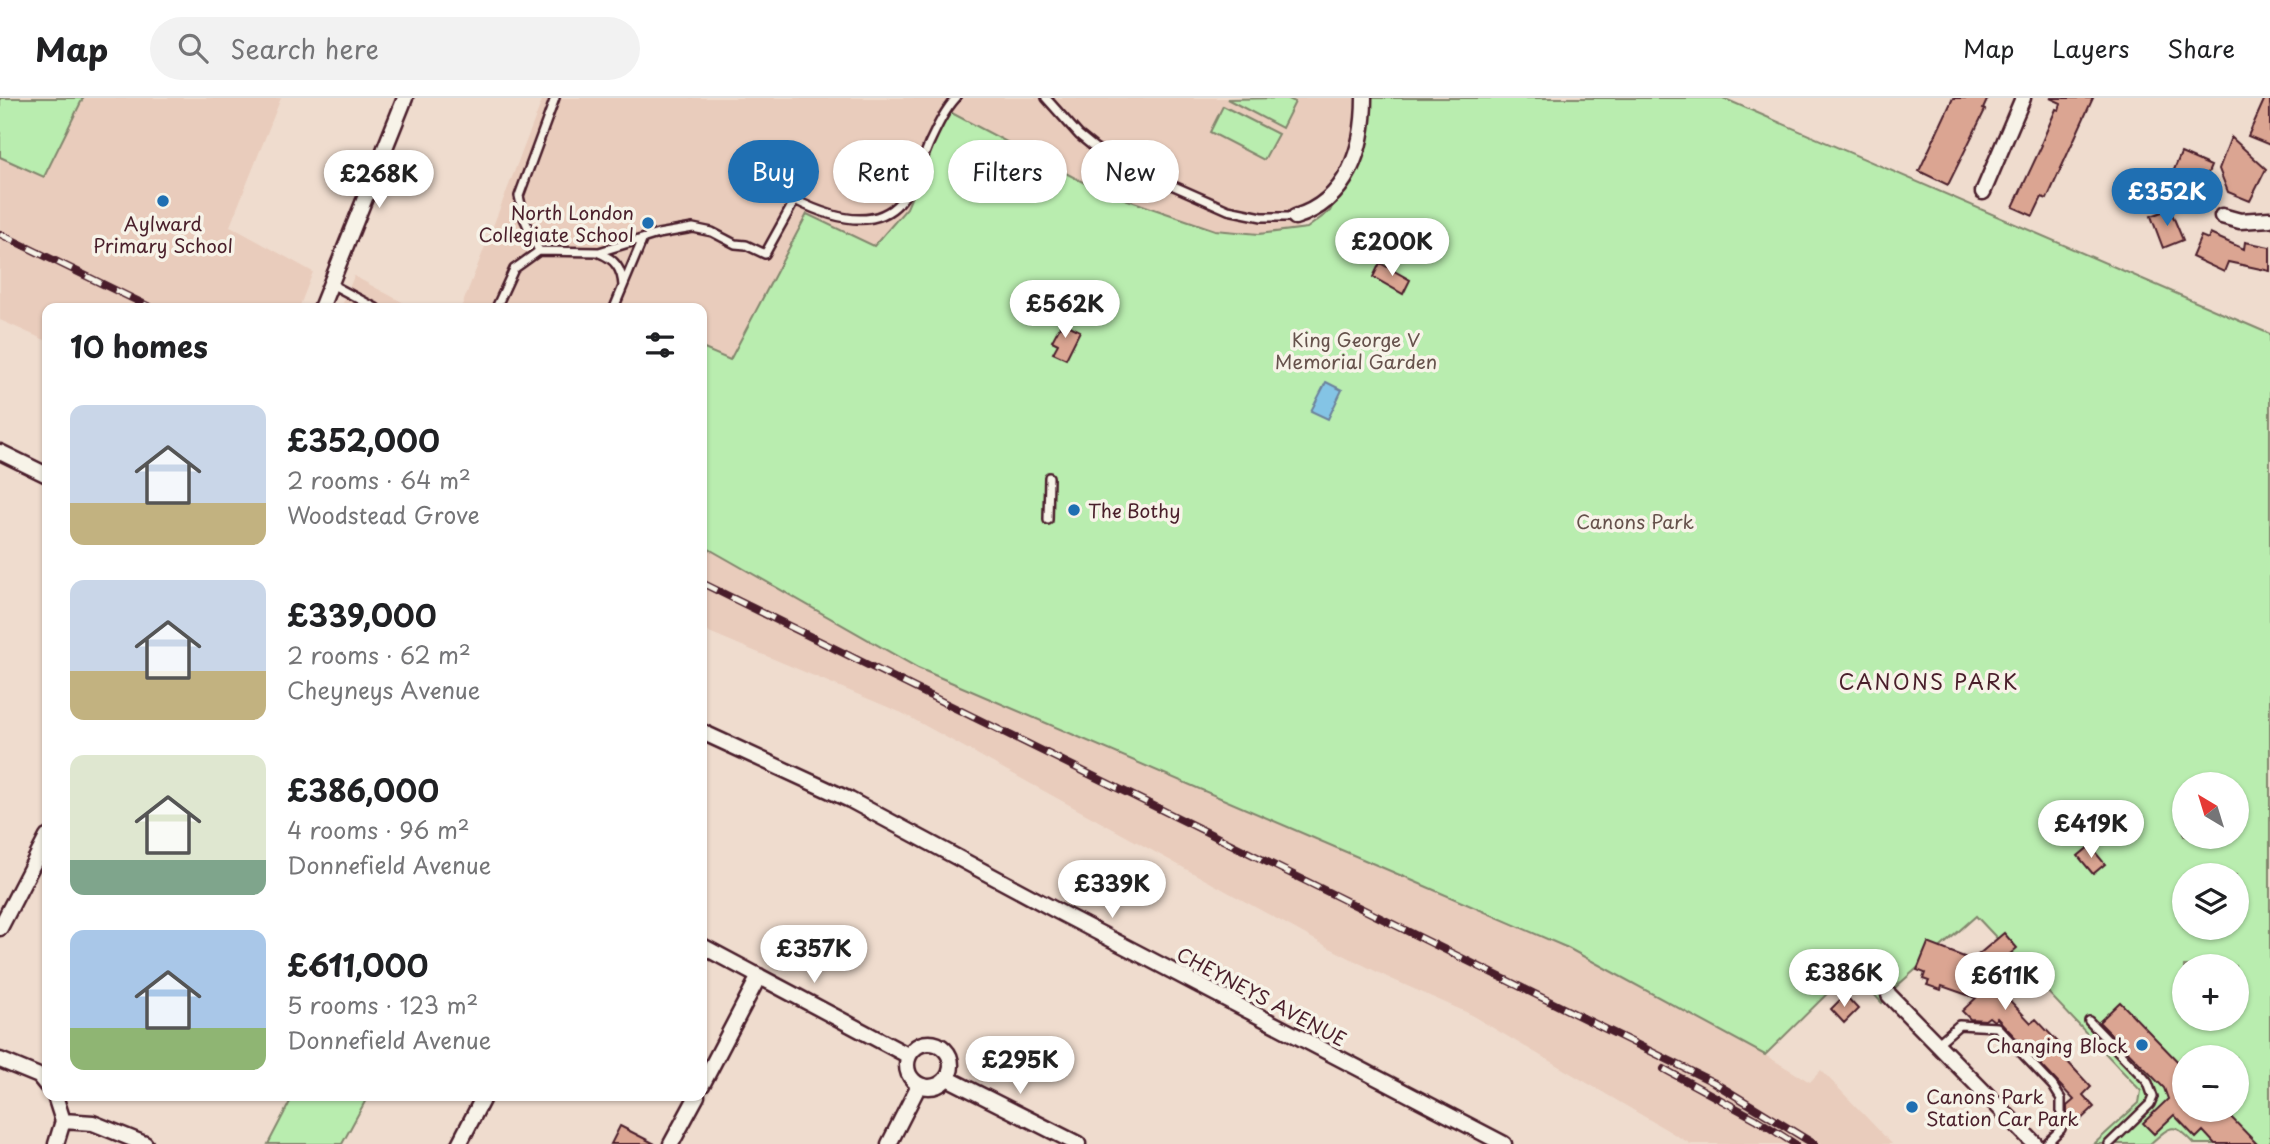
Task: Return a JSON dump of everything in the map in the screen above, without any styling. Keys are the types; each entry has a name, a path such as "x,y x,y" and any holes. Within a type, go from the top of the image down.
{"street":[{"path":"323,303 405,98"},
{"path":"1295,217 1319,206 1332,194 1353,164 1364,126 1364,98"},
{"path":"1983,192 2023,98"},
{"path":"2222,216 2240,221 2270,219"},
{"path":"0,452 42,472"},
{"name":"CHEYNEYS AVENUE","path":"707,734 850,800 1479,1137 1504,1144"},
{"path":"2,919 42,846"},
{"path":"707,949 909,1056"},
{"path":"707,1076 759,976"},
{"path":"1889,995 2029,1142"},
{"path":"926,1043 941,1046 952,1064 947,1078 931,1088 919,1085 913,1081 907,1069 909,1056 913,1050 926,1043"},
{"path":"0,1060 39,1076 42,1080"},
{"path":"947,1078 1077,1144"},
{"path":"889,1144 919,1085"},
{"path":"56,1144 63,1121 57,1101"},
{"path":"459,1144 481,1101"},
{"path":"671,1144 693,1101"},
{"path":"63,1121 93,1122 145,1144"}],"lane":[{"path":"538,251 524,218 519,196 555,98"},
{"path":"498,303 514,269 538,251 599,253 658,234 693,228 712,232 735,244 746,245 765,254 795,200 830,214 869,219 880,216 894,208 908,190 933,136 956,98"},
{"path":"1046,98 1079,135 1122,163 1228,210 1262,217 1295,217"},
{"path":"616,303 642,240"},
{"path":"599,253 615,262 621,270 623,288"},
{"path":"331,285 366,303"},
{"path":"1048,520 1049,477"},
{"path":"2089,1021 2148,1083 2153,1097 2150,1104 2109,1144"},
{"path":"1937,1044 1959,1025 1997,1027 2053,1086 2061,1099 2061,1129 2046,1144"}],"shaded area":[{"path":"83,98 281,98 230,226 313,272 301,303 42,303 42,339 0,320 0,157 44,177"},
{"name":"North London Collegiate School","path":"543,98 1354,98 1355,119 1351,148 1323,191 1293,211 1299,229 1259,234 1215,230 1137,203 1179,203 1179,140 1081,140 1081,181 1067,174 1067,140 1002,140 949,112 934,146 934,140 833,140 833,203 909,203 907,208 874,246 807,215 730,361 707,350 707,303 463,303"},
{"path":"354,276 404,303 343,303"},
{"path":"707,548 918,668 1401,876 1403,874 1411,881 1568,948 1810,1082 1821,1070 1892,1144 1691,1144 1466,1012 1328,947 902,713 707,631"}],"green space":[{"path":"0,98 83,98 44,177 0,157"},
{"path":"1287,98 1295,102 1282,128 1227,99"},
{"name":"Canons Park","path":"1370,98 1723,98 2270,334 2270,1144 2195,1144 2173,1128 2163,1132 2150,1144 2094,1144 2139,1103 2141,1091 1976,916 1897,986 1882,1003 1863,985 1849,983 1843,978 1765,1055 1568,948 918,668 707,548 707,350 730,360 807,214 874,246 909,203 934,203 934,144 948,111 1003,140 948,140 948,203 1067,203 1067,174 1081,181 1081,203 1137,203 1215,230 1259,234 1307,228 1330,211 1335,200 1351,181 1367,145"},
{"path":"1223,106 1278,134 1264,160 1210,132"},
{"path":"290,1101 365,1101 342,1144 268,1144"}],"water":[{"path":"1326,382 1342,390 1328,419 1311,411"}],"building":[{"path":"1953,98 1988,98 1983,109 1985,110 1948,185 1919,171"},
{"path":"2050,98 2093,98 2047,199 2042,197 2033,216 2013,207 2056,109 2059,110 2061,103"},
{"path":"2265,98 2270,98 2270,145 2248,136"},
{"path":"2231,137 2266,169 2250,201 2228,192 2219,169"},
{"path":"2181,153 2211,166 2201,190 2171,177"},
{"path":"2170,209 2183,240 2163,248 2151,216"},
{"path":"2210,234 2244,249 2245,242 2270,247 2270,271 2228,262 2224,272 2192,257 2201,236 2208,239"},
{"path":"1380,263 1410,280 1403,294 1373,277"},
{"path":"1066,324 1080,331 1066,359 1053,353 1058,344 1052,341 1060,326 1064,328"},
{"path":"2090,846 2105,864 2093,874 2078,856"},
{"path":"2004,933 2017,948 1986,975 2031,1023 2036,1019 2071,1056 2066,1060 2091,1087 2083,1095 2094,1107 2075,1125 2067,1117 2067,1106 2074,1100 1997,1018 1994,1021 1989,1017 1985,1020 1970,1019 1962,1011 1976,998 1942,986 1941,990 1927,985 1929,981 1923,979 1925,973 1917,970 1928,943 1972,960"},
{"path":"1845,995 1858,1009 1844,1023 1831,1009"},
{"name":"Changing Block","path":"2120,1002 2172,1056 2172,1117 2154,1134 2143,1123 2168,1099 2164,1088 2099,1022"},
{"name":"Changing Block","path":"2181,1122 2236,1122 2257,1144 2215,1144 2203,1131 2196,1138"},
{"path":"620,1126 655,1144 611,1144"}],"railway":[{"path":"0,234 142,303"},
{"path":"707,585 1713,1082 1814,1144"},
{"path":"1664,1069 1756,1119 1795,1144"}],"place":[{"name":"Aylward Primary School","path":"163,201"},
{"name":"North London Collegiate School","path":"648,223"},
{"name":"The Bothy","path":"1074,510"},
{"name":"Changing Block","path":"2142,1045"},
{"name":"Canons Park Station Car Park","path":"1912,1107"}],"district":[{"name":"CANONS PARK","path":"1929,681"}],"park label":[{"name":"King George V Memorial Garden","path":"1356,350"}]}
